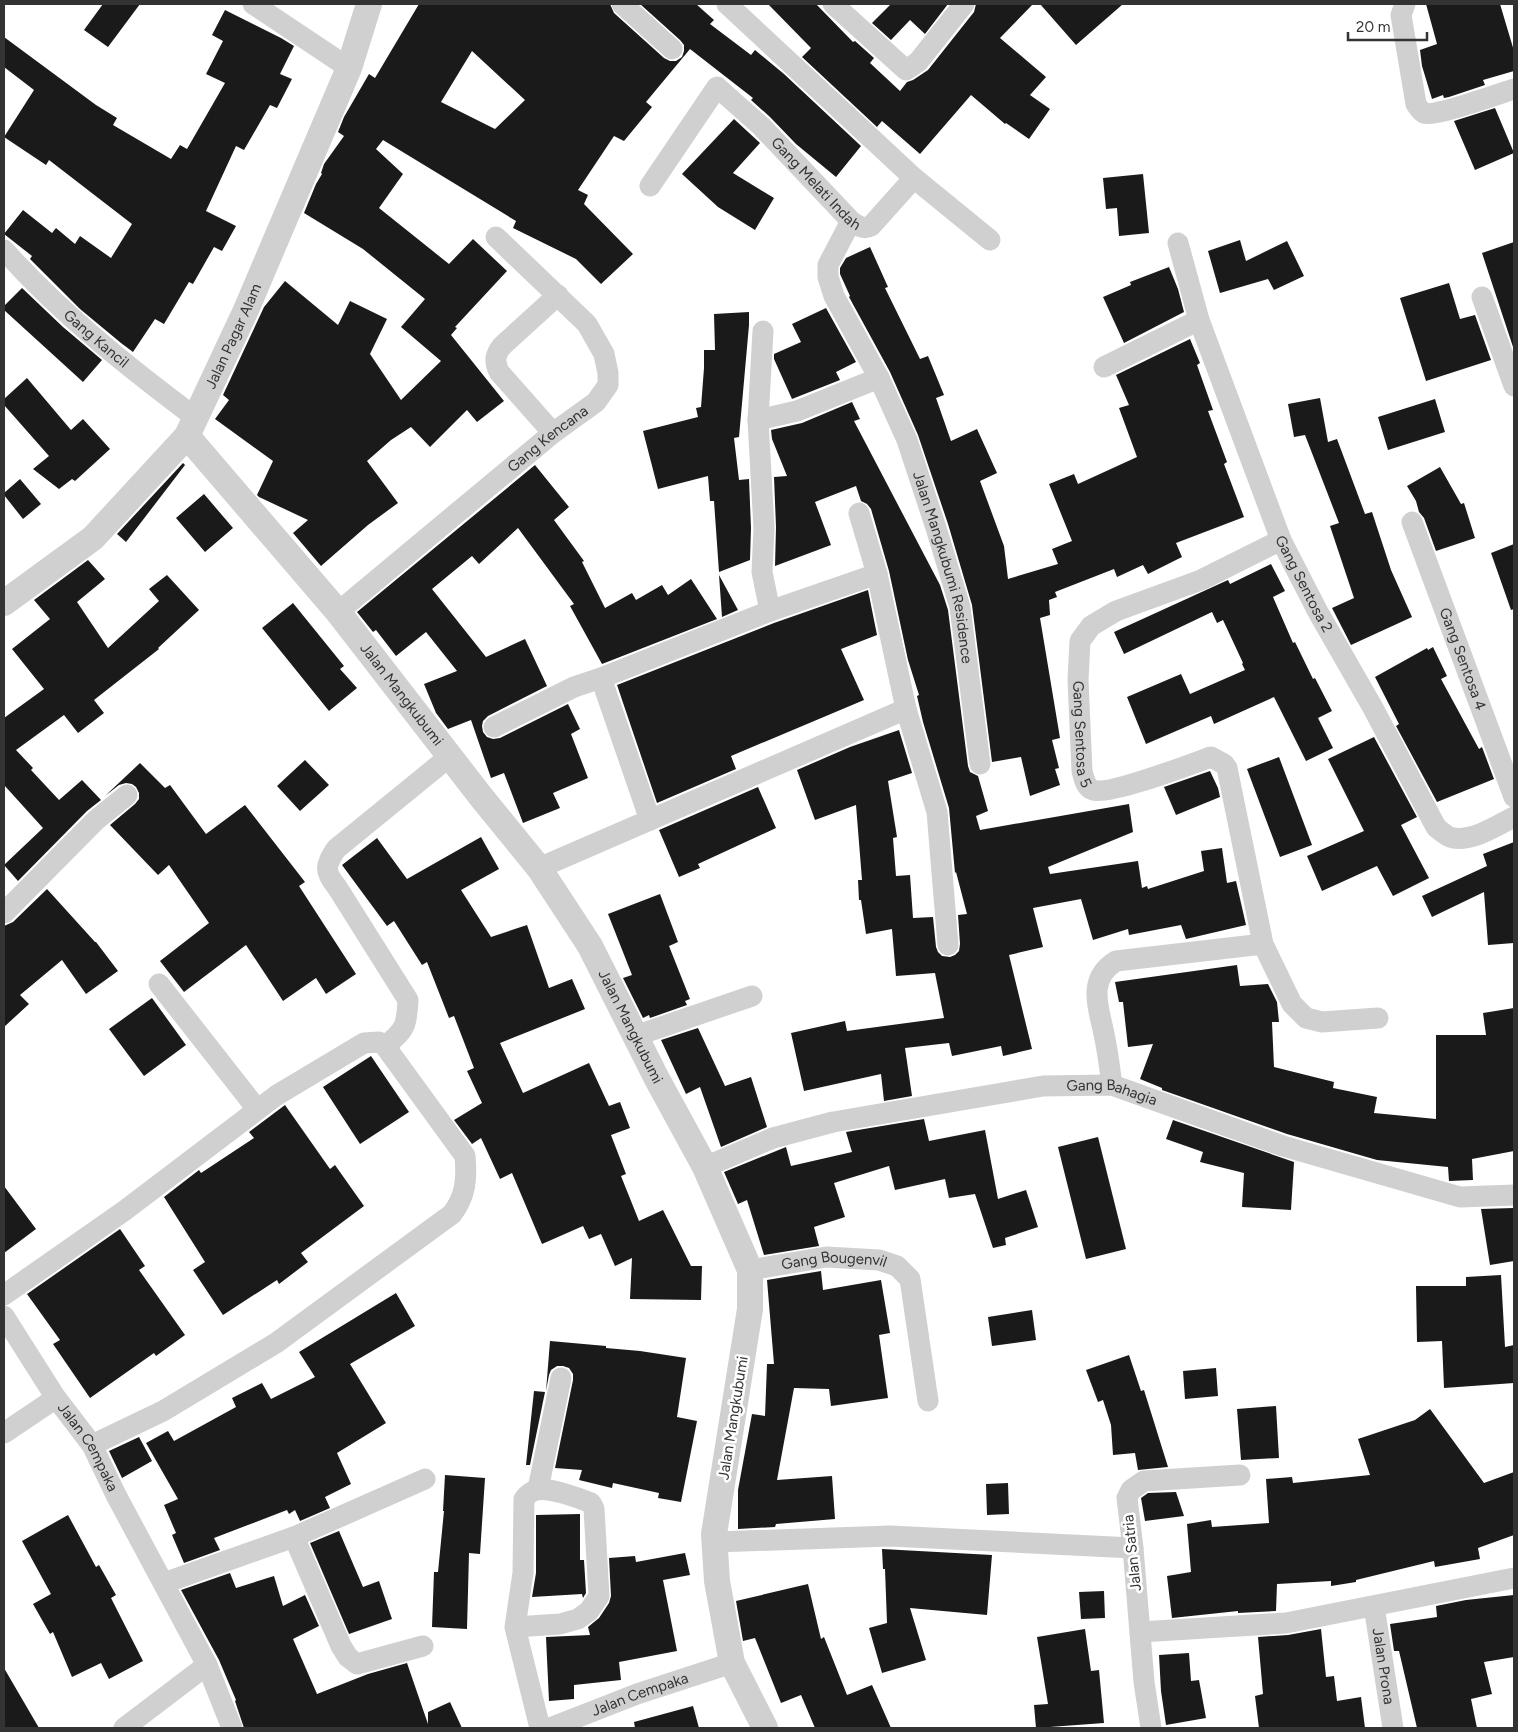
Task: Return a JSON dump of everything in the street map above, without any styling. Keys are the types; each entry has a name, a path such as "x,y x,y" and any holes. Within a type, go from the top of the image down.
{"street":[{"path":"253,4 348,68"},
{"name":"Jalan Pagar Alam","path":"4,603 93,538 192,427 246,310 348,68 369,4"},
{"path":"622,4 672,49"},
{"path":"727,4 914,178 990,240"},
{"path":"833,4 906,70 918,62 964,4"},
{"path":"1405,4 1401,15 1416,104 1424,113 1429,114 1451,109 1514,89"},
{"name":"Gang Melati Indah","path":"650,186 717,87 761,126 851,222 866,228 871,226 914,178"},
{"name":"Jalan Mangkubumi Residence","path":"851,222 828,265 828,277 834,296 879,378 907,440 960,607 980,764"},
{"name":"Gang Kencana","path":"338,612 553,433 596,402 608,385 608,373 604,354 587,324 496,237"},
{"name":"Gang Sentosa 2","path":"1178,243 1199,320 1281,540 1318,612 1373,708 1436,827 1451,838 1464,838 1480,834 1514,817"},
{"name":"Gang Kancil","path":"4,250 19,268 71,317 192,427"},
{"path":"553,433 499,372 495,360 496,353 502,346 558,296"},
{"path":"1482,297 1514,386"},
{"path":"1104,367 1199,320"},
{"path":"763,332 758,420 764,528 762,572 770,612"},
{"path":"758,420 797,411 879,378"},
{"name":"Jalan Mangkubumi","path":"192,427 539,868 590,946 705,1167 750,1270 750,1309 714,1542 717,1580 732,1663 765,1728"},
{"path":"859,513 877,574 906,709 937,812 948,945"},
{"name":"Gang Sentosa 4","path":"1412,522 1514,797"},
{"name":"Gang Sentosa 5","path":"1281,540 1201,580 1116,611 1091,626 1080,641 1078,680 1084,781 1090,788 1099,792 1117,788 1212,757 1224,764 1227,768 1263,944 1292,1004 1306,1018 1322,1022 1378,1018"},
{"path":"494,727 574,687 770,612 877,574"},
{"path":"601,678 650,820"},
{"path":"539,868 906,709"},
{"path":"385,1046 399,1036 407,1021 408,1000 337,887 327,875 326,866 336,849 450,756"},
{"path":"4,913 96,820 127,795"},
{"path":"1112,1085 1106,1039 1097,1005 1097,988 1103,972 1108,966 1116,961 1263,944"},
{"path":"159,984 257,1109"},
{"path":"636,1036 752,996"},
{"path":"4,1295 124,1211 257,1109 364,1042 379,1042 385,1046 465,1156 467,1177 460,1204 452,1214 276,1343 163,1410 92,1445"},
{"name":"Gang Bahagia","path":"705,1167 773,1138 833,1122 1043,1086 1112,1085 1283,1146 1460,1197 1514,1195"},
{"name":"Gang Bougenvil","path":"750,1270 826,1257 879,1260 897,1266 910,1279 928,1401"},
{"name":"Jalan Cempaka","path":"4,1316 56,1398 92,1445 116,1495 207,1665 232,1728"},
{"path":"538,1489 562,1378"},
{"path":"4,1433 56,1398"},
{"name":"Jalan Satria","path":"1151,1728 1144,1682 1127,1498 1137,1484 1144,1481 1240,1475"},
{"path":"164,1583 294,1537 425,1479"},
{"path":"515,1627 560,1624 578,1619 589,1610 599,1596 593,1507 591,1503 567,1494 538,1489 528,1494 524,1499 523,1573 515,1627 540,1728"},
{"path":"714,1542 890,1536 1133,1548"},
{"path":"294,1537 341,1646 353,1662 357,1664 423,1646"},
{"path":"1140,1632 1286,1623 1514,1578"},
{"name":"Jalan Prona","path":"1374,1606 1393,1728"},
{"name":"Jalan Cempaka","path":"550,1728 637,1694 732,1663"},
{"path":"124,1728 207,1665"}],"building":[{"path":"103,4 140,4 108,47 84,30"},
{"path":"419,4 610,4 614,13 664,58 676,61 682,57 684,45 640,4 696,4 714,20 710,24 751,55 755,50 784,74 861,146 836,177 796,144 751,100 753,98 690,49 646,102 652,107 624,141 614,136 578,190 588,195 584,204 633,254 601,284 576,259 513,228 516,221 383,140 376,149 403,174 379,208 449,264 473,239 507,271 455,327 457,328 451,335 504,401 477,422 467,410 430,447 411,427 391,440 367,461 398,503 368,525 321,566 293,533 308,520 257,495 273,461 215,419 229,400 223,395 264,307 285,281 338,325 350,301 387,319 370,354 401,400 441,361 401,327 425,299 363,249 304,213 322,174 324,164 344,136 338,132 344,117 369,74 375,78","holes":["472,51 525,100 495,129 441,102"]},
{"path":"768,4 816,4 853,42 855,41 874,58 870,63 900,91 907,82 928,70 974,12 976,4 1033,4 1000,38 1046,77 1030,95 1050,109 1029,139 1005,124 971,95 920,154 882,121 877,127 802,57 811,48"},
{"path":"891,4 948,4 925,34 910,20 891,40 872,23"},
{"path":"1040,4 1123,4 1076,45"},
{"path":"1426,4 1500,4 1514,51 1514,71 1483,80 1485,85 1449,97 1444,98 1443,95 1432,99 1422,66 1420,50 1437,44"},
{"path":"225,10 294,46 280,74 292,79 277,108 270,105 244,150 236,146 206,211 236,226 222,251 214,247 193,284 189,282 164,324 155,319 133,352 80,309 30,259 32,256 4,234 23,210 52,233 56,228 75,244 80,236 111,258 132,224 49,160 46,165 4,137 34,90 4,67 4,37 96,105 117,118 113,125 171,159 180,145 187,149 225,83 206,74 223,41 212,35"},
{"path":"1495,108 1514,153 1475,170 1454,121"},
{"path":"734,119 760,143 733,173 774,198 755,230 718,207 682,174"},
{"path":"1143,174 1149,233 1119,236 1117,208 1106,209 1103,178"},
{"path":"1240,240 1246,261 1287,241 1304,276 1274,290 1268,279 1220,293 1208,251"},
{"path":"1514,242 1514,350 1482,253"},
{"path":"870,247 888,287 885,288 920,359 928,356 944,395 936,398 951,441 977,429 997,473 980,481 1004,546 1008,579 1058,564 1052,549 1072,541 1049,484 1074,474 1078,484 1137,457 1119,408 1129,405 1116,375 1190,339 1200,363 1197,365 1213,410 1208,411 1227,462 1224,464 1244,517 1176,543 1182,557 1148,574 1143,565 1117,577 1114,569 1055,592 1057,597 1049,600 1050,615 1040,618 1060,738 1052,740 1059,768 1055,769 1060,785 1030,796 1021,757 992,762 972,605 948,524 918,435 890,372 849,297 840,274 840,268 846,258"},
{"path":"1169,267 1178,289 1184,312 1124,343 1103,297 1131,285 1130,282"},
{"path":"1449,283 1460,319 1475,315 1491,360 1426,381 1400,298"},
{"path":"22,288 63,327 102,360 83,382 4,310 4,306"},
{"path":"826,308 856,362 836,372 840,380 792,399 774,359 774,354 801,342 792,324"},
{"path":"749,312 739,437 734,438 739,480 749,479 750,560 719,572 714,501 710,501 708,476 658,489 643,431 698,417 696,408 701,407 704,350 715,350 714,314"},
{"path":"27,378 71,430 83,419 110,449 75,481 72,479 59,489 33,469 49,456 4,405 4,399"},
{"path":"1320,398 1328,442 1337,439 1365,514 1372,512 1391,570 1412,617 1351,645 1332,608 1354,598 1330,526 1339,523 1305,435 1294,437 1288,404"},
{"path":"1435,399 1445,432 1388,450 1378,417"},
{"path":"852,402 860,419 854,421 940,585 948,610 968,766 970,772 978,776 988,811 976,816 980,830 1129,804 1133,832 1048,867 1050,874 1138,861 1142,888 1147,886 1148,889 1204,871 1201,851 1222,848 1227,883 1236,881 1246,925 1186,939 1181,925 1129,935 1128,929 1093,940 1081,899 1033,908 1043,947 1009,955 1032,1049 1003,1056 1001,1046 952,1056 949,1043 905,1048 912,1096 884,1101 881,1074 804,1091 791,1033 845,1021 847,1031 944,1018 935,973 896,976 892,929 866,934 861,900 859,900 858,880 862,880 856,805 815,820 797,770 850,747 899,730 912,773 888,781 897,837 893,838 896,876 910,875 913,918 933,917 936,947 942,956 950,957 959,951 958,915 967,914 955,873 949,808 923,722 917,696 919,695 908,660 889,571 871,509 861,501 856,486 815,502 831,545 775,566 774,477 787,476 772,439 771,430 802,423"},
{"path":"183,463 185,465 126,542 117,534"},
{"path":"535,465 569,507 554,520 584,561 582,562 605,608 632,593 636,600 662,585 668,595 691,579 717,619 602,664 570,606 574,604 518,528 479,564 472,556 432,589 486,657 525,639 547,686 488,716 483,721 482,726 483,732 487,737 493,739 500,738 568,704 580,729 571,734 588,778 553,793 560,808 523,823 504,773 491,778 471,720 448,729 436,713 424,684 457,671 426,632 396,656 376,630 373,632 357,612"},
{"path":"1440,467 1461,504 1464,503 1475,538 1436,551 1424,518 1419,512 1416,501 1407,486"},
{"path":"20,479 41,504 23,519 4,495"},
{"path":"204,494 233,528 205,552 176,518"},
{"path":"1514,544 1514,609 1511,610 1491,553"},
{"path":"88,560 105,579 77,602 108,648 159,601 149,589 167,575 199,610 159,649 94,700 104,713 78,733 64,715 16,750 33,768 31,770 59,800 82,780 101,800 87,811 18,881 4,865 43,828 4,785 4,718 44,689 12,649 50,619 34,600"},
{"path":"1271,564 1285,591 1273,597 1293,643 1295,642 1313,679 1315,678 1332,711 1318,718 1333,748 1306,761 1274,697 1214,724 1211,716 1146,744 1127,697 1181,674 1190,694 1245,670 1243,663 1223,620 1217,623 1212,612 1124,654 1114,632 1228,580 1230,584"},
{"path":"719,575 738,610 722,617"},
{"path":"868,590 877,635 841,649 864,700 731,756 736,769 657,803 617,685 774,623"},
{"path":"293,603 344,666 340,669 357,688 329,711 262,628"},
{"path":"1433,647 1447,676 1441,679 1479,749 1482,747 1494,779 1437,802 1396,726 1399,724 1375,677 1427,648 1428,650"},
{"path":"1374,737 1417,817 1401,825 1429,878 1393,896 1377,866 1322,891 1307,856 1364,831 1328,759"},
{"path":"1279,757 1312,845 1280,857 1247,769"},
{"path":"305,760 329,785 300,811 277,786"},
{"path":"140,763 165,788 170,785 206,834 245,805 305,882 299,886 356,974 326,994 316,978 283,1001 246,945 184,992 160,961 209,923 169,865 158,875 110,825 135,804 139,799 139,793 136,787 126,783 119,785 105,796"},
{"path":"1210,771 1220,797 1176,815 1164,787"},
{"path":"758,787 776,828 698,864 700,868 679,877 659,830"},
{"path":"481,837 499,869 461,890 491,937 527,925 549,988 572,979 585,1009 500,1043 523,1093 589,1063 609,1106 620,1102 630,1128 611,1135 626,1174 621,1176 639,1221 663,1210 691,1266 702,1266 701,1300 630,1299 632,1258 615,1266 601,1234 589,1239 583,1226 542,1244 512,1173 500,1179 481,1138 472,1144 454,1120 482,1103 467,1071 474,1068 454,1016 449,1018 427,962 422,965 394,921 387,926 342,865 377,838 407,879"},
{"path":"1514,842 1514,943 1488,945 1484,892 1432,917 1422,896 1487,866 1483,854"},
{"path":"47,889 96,942 118,971 86,994 62,960 20,995 29,1004 4,1027 4,926 13,922"},
{"path":"660,894 678,942 669,946 690,999 685,1001 687,1005 650,1018 649,1015 643,1018 623,978 632,975 608,914"},
{"path":"1237,965 1240,986 1268,984 1277,1002 1279,1022 1272,1022 1274,1067 1334,1082 1333,1088 1377,1097 1374,1113 1436,1119 1436,1035 1486,1035 1483,1013 1514,1008 1514,1151 1472,1159 1473,1180 1449,1181 1448,1167 1377,1160 1287,1134 1162,1090 1162,1088 1140,1079 1153,1044 1128,1047 1123,1002 1119,1002 1115,982"},
{"path":"152,998 186,1045 144,1076 109,1029"},
{"path":"698,1028 725,1086 751,1077 767,1127 721,1147 700,1087 686,1094 661,1040"},
{"path":"371,1056 409,1112 360,1144 323,1087"},
{"path":"285,1105 330,1169 335,1165 364,1206 301,1253 308,1262 279,1284 277,1280 223,1315 193,1270 205,1262 164,1197 199,1170 201,1173 254,1138 249,1132"},
{"path":"924,1119 929,1141 985,1130 998,1199 1026,1190 1038,1227 1005,1238 1006,1245 993,1248 975,1194 949,1198 945,1179 895,1190 889,1166 834,1183 845,1217 814,1227 819,1246 764,1255 747,1200 738,1204 724,1172 786,1147 791,1166 852,1152 846,1132"},
{"path":"1173,1120 1294,1162 1291,1210 1242,1207 1244,1173 1200,1162 1203,1152 1166,1139"},
{"path":"1098,1137 1126,1249 1086,1259 1058,1147"},
{"path":"4,1186 36,1229 4,1253"},
{"path":"1514,1208 1514,1261 1490,1265 1481,1209"},
{"path":"120,1229 145,1266 139,1270 185,1335 156,1356 154,1353 90,1398 53,1344 60,1340 27,1294"},
{"path":"821,1271 823,1290 881,1280 890,1333 879,1335 888,1398 831,1406 829,1389 794,1388 777,1480 832,1476 835,1519 776,1524 775,1527 738,1529 738,1490 752,1414 765,1416 767,1364 774,1364 767,1280"},
{"path":"1501,1275 1505,1347 1514,1345 1514,1383 1444,1388 1442,1341 1417,1342 1416,1286 1466,1286 1466,1277"},
{"path":"396,1293 415,1326 350,1364 386,1423 337,1453 351,1484 325,1497 330,1508 300,1521 295,1510 289,1514 287,1510 214,1538 220,1550 184,1563 172,1535 176,1533 164,1505 178,1499 146,1443 168,1431 174,1441 236,1407 232,1398 262,1383 271,1399 315,1377 299,1352"},
{"path":"1032,1310 1036,1340 992,1346 988,1317"},
{"path":"550,1341 606,1346 606,1348 686,1358 677,1417 697,1421 681,1502 658,1498 659,1493 613,1483 612,1488 579,1480 582,1470 555,1468 573,1374 569,1368 557,1366 551,1370 546,1391"},
{"path":"1129,1355 1141,1391 1144,1390 1168,1467 1138,1470 1135,1453 1113,1455 1111,1425 1103,1400 1098,1402 1086,1370"},
{"path":"1216,1368 1218,1396 1185,1399 1183,1371"},
{"path":"534,1391 545,1392 530,1465 526,1465"},
{"path":"1276,1406 1279,1458 1241,1460 1237,1409"},
{"path":"1430,1409 1484,1483 1514,1472 1514,1535 1478,1548 1480,1559 1435,1567 1434,1561 1356,1580 1356,1582 1331,1586 1331,1581 1277,1584 1276,1611 1238,1613 1238,1611 1172,1618 1167,1576 1191,1572 1187,1524 1211,1520 1212,1527 1269,1523 1266,1479 1292,1477 1293,1483 1370,1475 1358,1439 1415,1420"},
{"path":"139,1437 152,1461 122,1478 109,1451"},
{"path":"445,1475 485,1478 480,1554 469,1553 467,1629 432,1627 434,1572 438,1572 444,1511"},
{"path":"1008,1483 1009,1514 987,1515 986,1484"},
{"path":"1176,1492 1184,1516 1145,1521 1141,1498 1148,1493"},
{"path":"580,1514 580,1560 584,1560 586,1593 583,1598 582,1594 532,1597 536,1573 536,1515"},
{"path":"68,1515 96,1567 99,1565 116,1595 111,1598 143,1661 109,1679 101,1663 72,1677 53,1632 50,1634 33,1604 51,1594 22,1541"},
{"path":"339,1531 363,1587 379,1581 392,1619 349,1634 310,1543"},
{"path":"882,1549 992,1555 987,1615 910,1608 926,1660 882,1673 869,1628 887,1623 885,1569 883,1569"},
{"path":"685,1553 690,1575 663,1580 677,1651 619,1662 621,1680 574,1685 574,1699 549,1701 546,1637 590,1635 588,1627 599,1618 609,1603 611,1596 609,1558 635,1556 636,1562"},
{"path":"230,1573 236,1588 274,1576 283,1606 305,1595 319,1626 293,1639 317,1694 368,1674 407,1663 428,1724 428,1712 450,1702 462,1728 244,1728 236,1700 219,1660 181,1590"},
{"path":"808,1584 821,1639 824,1637 847,1695 872,1685 891,1728 815,1728 801,1695 781,1703 755,1638 743,1641 736,1601"},
{"path":"1104,1591 1105,1618 1081,1619 1079,1592"},
{"path":"1514,1595 1514,1657 1484,1662 1492,1694 1471,1699 1477,1728 1417,1728 1399,1651 1394,1651 1390,1624 1437,1617 1436,1606 1466,1600"},
{"path":"1085,1629 1091,1671 1099,1670 1104,1723 1036,1728 1034,1705 1048,1704 1037,1637"},
{"path":"1321,1629 1326,1677 1334,1676 1337,1701 1361,1697 1365,1728 1259,1728 1255,1696 1263,1694 1258,1637 1288,1635"},
{"path":"1189,1653 1191,1681 1199,1680 1206,1718 1166,1725 1161,1691 1159,1655"},
{"path":"4,1668 39,1728 4,1728"},
{"path":"693,1706 699,1728 635,1728 634,1722"}]}
